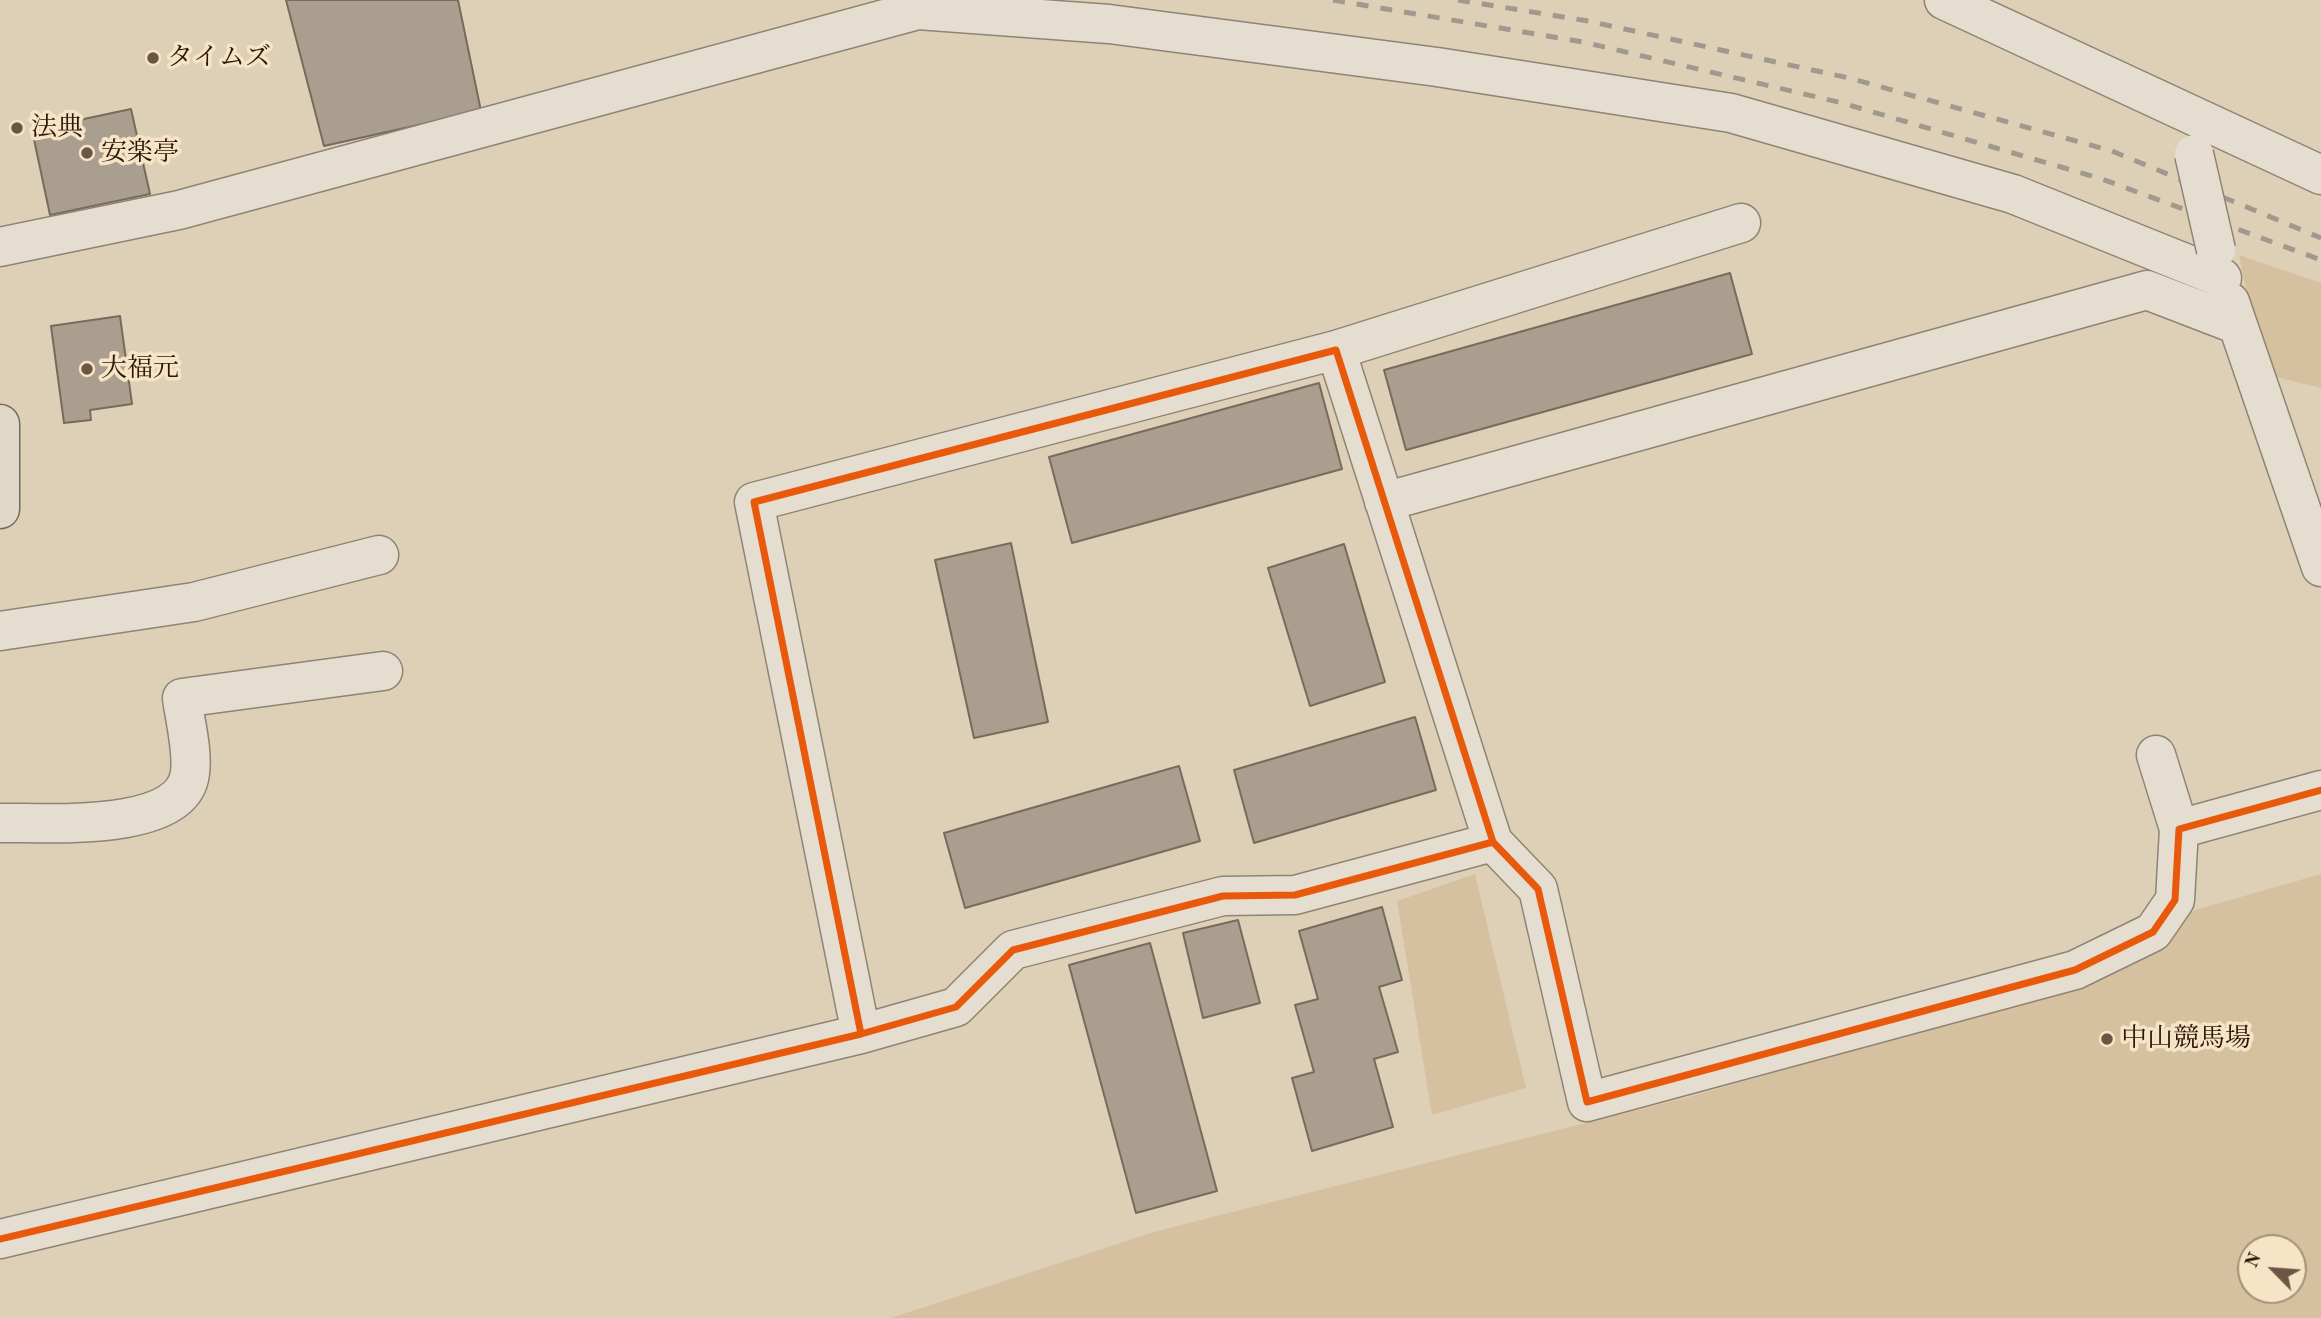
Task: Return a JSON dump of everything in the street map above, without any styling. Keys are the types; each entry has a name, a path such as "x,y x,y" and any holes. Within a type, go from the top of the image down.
{"main road":[{"path":"0,424 0,509"}],"street":[{"path":"1944,0 2321,175"},
{"path":"0,247 179,209 792,45 921,5 1147,28 1437,67 1731,113 2013,194 2219,264"},
{"path":"2185,112 2219,264 2321,567"},
{"path":"861,1034 754,502 1336,350 1741,223"},
{"path":"1384,502 2147,290 2238,325"},
{"path":"1336,350 1493,842 1538,889 1587,1102 2075,970 2153,932 2175,900 2179,829 2156,755"},
{"path":"0,631 194,602 379,555"},
{"path":"0,823 95,821 135,817 165,809 181,794 191,774 182,698 383,671"},
{"path":"2179,829 2321,790"},
{"path":"0,1239 861,1034 956,1007 1013,950 1223,896 1295,895 1493,842"}],"shaded area":[{"path":"2239,255 2321,283 2321,388 2276,377 2254,327"},
{"path":"1475,874 1526,1088 1432,1115 1397,901"},
{"name":"中山競馬場","path":"2321,874 2321,1318 891,1318 1157,1231 1685,1098 2100,980 2165,947 2188,912"}],"building":[{"path":"286,0 458,0 481,111 324,146"},
{"path":"131,109 150,194 50,215 32,130"},
{"path":"1730,273 1752,354 1406,450 1384,370"},
{"path":"120,316 132,404 90,410 91,420 64,423 51,326"},
{"path":"1319,383 1342,469 1072,543 1049,457"},
{"path":"1011,543 1048,722 974,738 935,560"},
{"path":"1344,544 1385,682 1310,706 1268,568"},
{"path":"1415,717 1436,790 1254,843 1234,770"},
{"path":"1179,766 1200,841 965,908 944,833"},
{"path":"1382,907 1402,980 1379,987 1398,1052 1374,1059 1393,1127 1312,1151 1292,1078 1314,1072 1295,1005 1318,999 1299,931"},
{"path":"1238,920 1260,1003 1203,1018 1183,933"},
{"path":"1150,943 1217,1191 1136,1213 1069,965"}],"railway":[{"path":"1333,0 1583,42 1842,103 2102,179 2321,260"},
{"path":"1458,0 1588,21 1849,78 2112,151 2321,238"}],"cycle path":[{"path":"861,1034 754,502 1336,350 1493,842 1538,889 1587,1102 2075,970 2153,932 2175,900 2179,829 2321,790"},
{"path":"0,1239 861,1034 956,1007 1013,950 1223,896 1295,895 1493,842"}],"place":[{"name":"タイムズ","path":"153,58"},
{"name":"法典","path":"17,128"},
{"name":"安楽亭","path":"87,153"},
{"name":"大福元","path":"87,369"},
{"name":"中山競馬場","path":"2107,1039"}]}
